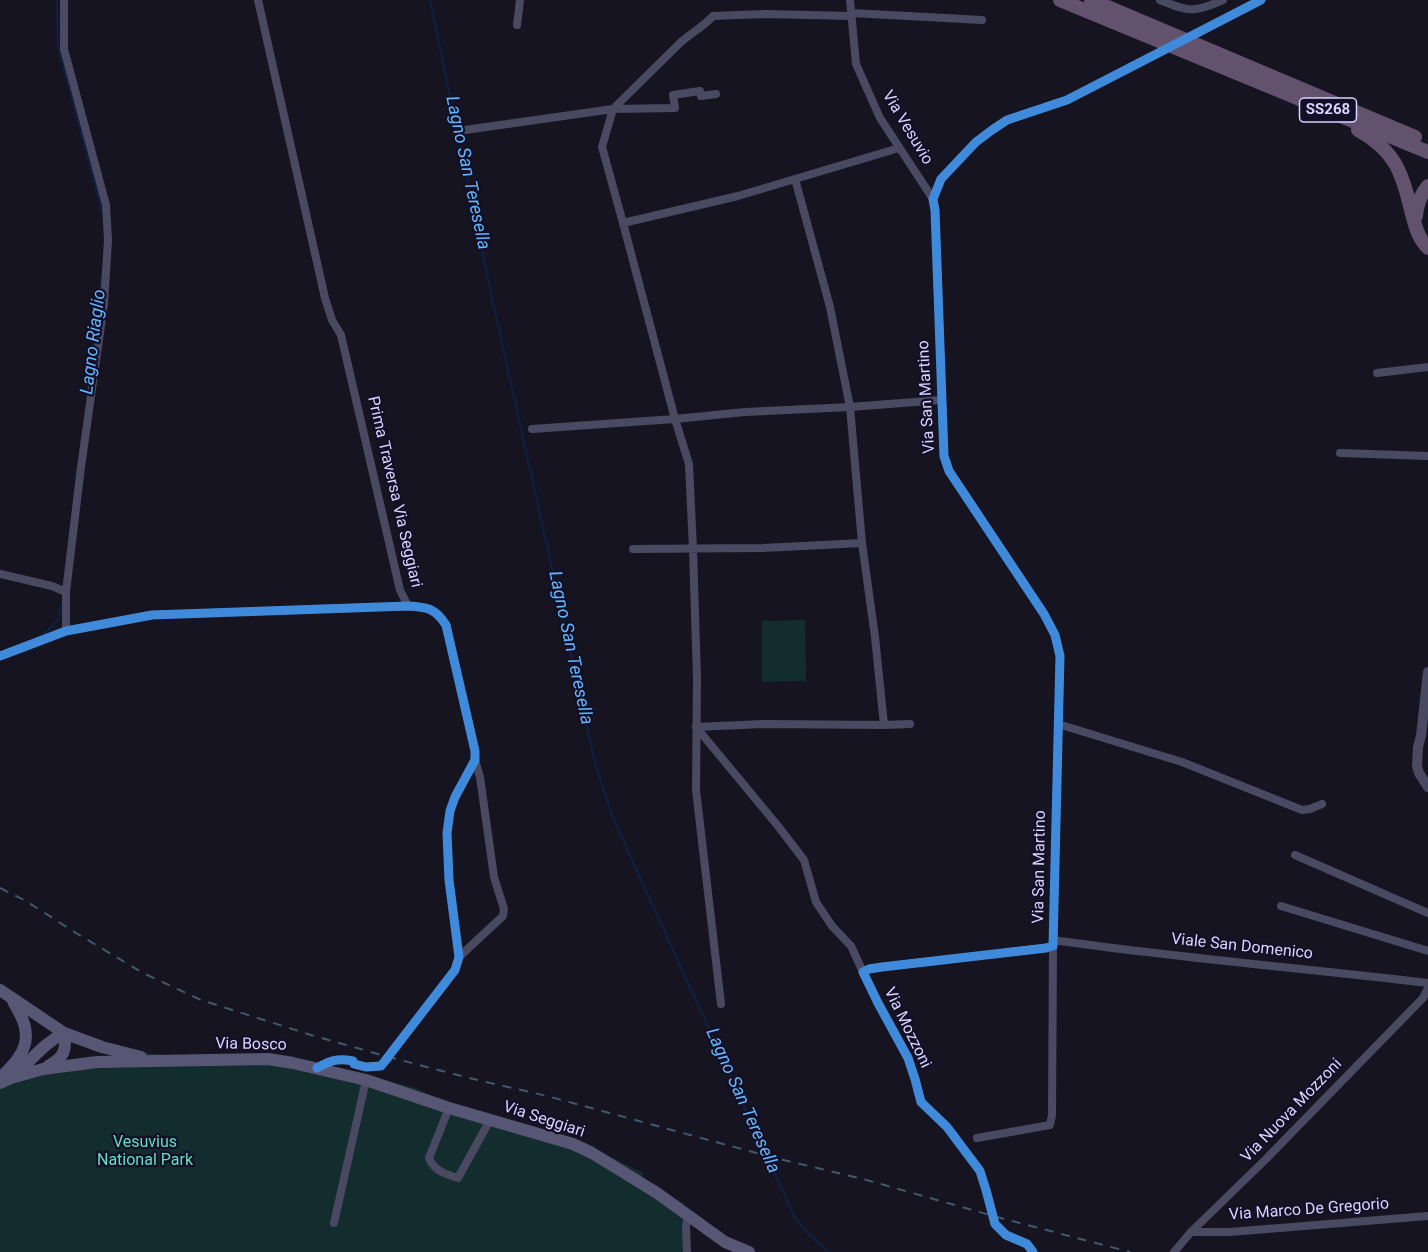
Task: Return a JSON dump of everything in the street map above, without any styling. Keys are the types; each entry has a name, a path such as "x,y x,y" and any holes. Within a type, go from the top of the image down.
{"highway":[{"name":"SS268","path":"1060,0 1428,152"},
{"name":"SS268","path":"1091,0 1428,142"},
{"path":"1320,107 1379,144 1391,157 1406,187 1417,234 1428,248"},
{"path":"1415,224 1418,202 1428,186"}],"main road":[{"name":"Via Bosco","path":"0,990 64,1033 102,1047 157,1062"},
{"path":"4,1079 22,1054 26,1038 25,1027 11,998"},
{"path":"4,1079 30,1062 52,1039 64,1033 66,1044 63,1053 56,1062 43,1069"},
{"name":"Via Bosco","path":"4,1079 43,1069 97,1062 268,1059 343,1074"},
{"name":"Via Seggiari","path":"343,1074 573,1144 657,1192 724,1242 749,1252"}],"street":[{"path":"64,0 64,49 106,205 108,240 105,304 66,592 66,631"},
{"name":"Prima Traversa Via Seggiari","path":"258,0 325,298 332,320 341,335 400,590 408,606 430,609 439,614 447,625 475,751 494,877 504,909 503,916 459,957"},
{"path":"517,25 520,0"},
{"name":"Via Vesuvio","path":"850,0 856,64 880,118 933,199"},
{"path":"1160,0 1181,9 1191,10 1223,0"},
{"path":"933,199 942,179 976,142 1007,120 1067,100 1261,0"},
{"path":"722,1004 696,790 697,678 689,464 602,147 613,109 688,35 704,26 713,16 852,14 982,20"},
{"path":"465,130 613,109 675,108 673,95 700,91 701,96 716,94"},
{"path":"623,223 738,196 899,148"},
{"path":"795,179 830,307 850,407 862,543 884,725"},
{"name":"Via San Martino","path":"933,199 944,456 949,471 1044,614 1055,635 1060,656 1053,943 1052,1115 1050,1125 977,1138"},
{"path":"1377,373 1428,367"},
{"path":"532,429 745,412 941,400"},
{"path":"1340,453 1428,456"},
{"path":"633,549 763,548 862,543"},
{"path":"0,574 52,586 66,592"},
{"path":"0,656 66,631 152,615 408,606"},
{"path":"1428,672 1417,766 1428,787"},
{"path":"696,727 762,724 910,724"},
{"path":"1059,724 1182,762 1302,810 1322,804"},
{"path":"696,727 804,860 816,902 832,926 850,946 863,972"},
{"path":"317,1068 333,1060 345,1059 366,1067 381,1065 455,970 459,957 449,880 447,833 450,811 455,797 475,760"},
{"path":"1295,855 1428,913"},
{"path":"1281,906 1428,951"},
{"name":"Via Mozzoni","path":"1033,1252 1027,1245 1006,1235 995,1224 980,1171 946,1127 921,1102 908,1058 863,972 882,967 1046,948 1053,943"},
{"name":"Viale San Domenico","path":"1053,943 1428,983"},
{"name":"Via Nuova Mozzoni","path":"1174,1252 1191,1232 1408,1014 1423,998 1428,988"},
{"path":"343,1074 354,1064"},
{"path":"334,1223 366,1080"},
{"path":"449,1108 429,1158 432,1166 458,1178 490,1120"},
{"path":"687,1252 688,1216"},
{"name":"Via Marco De Gregorio","path":"1191,1232 1230,1232 1428,1216"}],"green space":[{"path":"805,620 806,681 762,682 762,621"},
{"name":"Vesuvius National Park","path":"141,1052 171,1056 274,1056 311,1061 415,1088 453,1105 579,1141 643,1173 643,1178 684,1204 686,1252 0,1252 0,1077"}],"waterway":[{"name":"Lagno Riaglio","path":"57,0 58,46 102,211"},
{"name":"Lagno San Teresella","path":"430,0 494,307 596,767 613,818 794,1216 810,1236 829,1252"},
{"name":"Lagno Riaglio","path":"88,390 102,274"},
{"name":"Lagno Riaglio","path":"42,636 57,621 62,604"}],"railway":[{"path":"0,888 26,901 143,973 201,1000 385,1056 863,1179 1130,1252"}],"cycle path":[{"path":"1033,1252 1027,1244 1006,1235 995,1224 980,1171 947,1127 921,1102 908,1058 863,972 882,967 1053,946 1060,656 1055,635 1044,614 949,471 944,456 933,199 941,179 976,142 1007,120 1067,100 1261,0"},
{"path":"0,656 66,631 152,615 408,606 430,610 442,619 446,625 475,751 475,760 450,811 447,833 449,880 459,957 455,970 381,1066 366,1067 354,1064 353,1061 339,1060 317,1068"}]}
